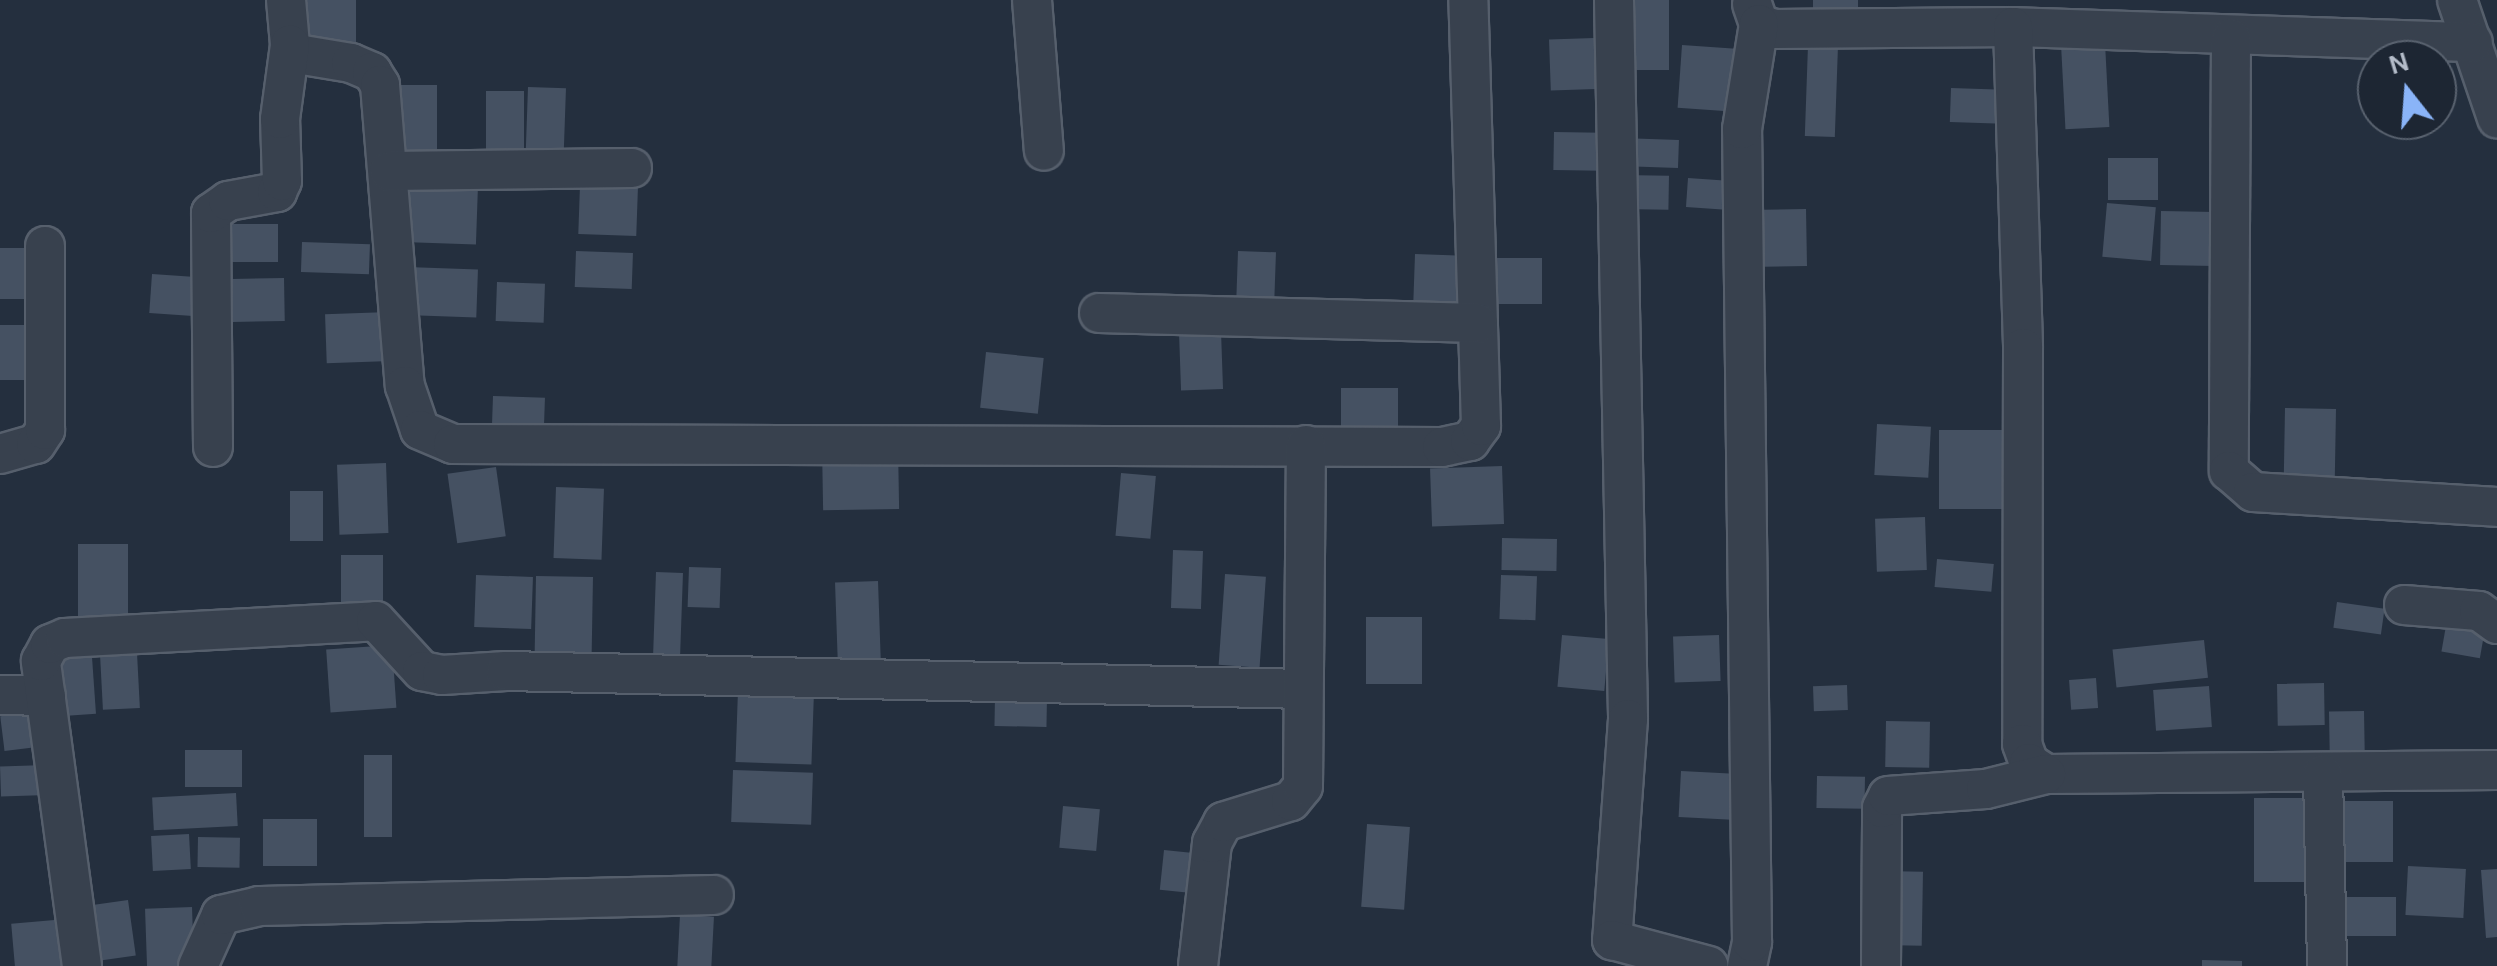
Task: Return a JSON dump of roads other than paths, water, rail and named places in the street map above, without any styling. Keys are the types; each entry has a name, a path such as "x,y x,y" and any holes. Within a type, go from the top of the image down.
{"street":[{"path":"213,447 211,213 228,201 276,192 282,181 281,104 290,45 286,0"},
{"path":"1032,0 1044,152"},
{"path":"290,45 310,60 372,72 385,110 404,386 420,430 452,444 1442,446 1470,441 1481,426 1468,0"},
{"path":"1614,0 1628,720 1612,940 1709,966"},
{"path":"2456,0 2474,42 2497,118"},
{"path":"1747,966 1752,942 1742,130 1755,12 2231,38 2474,42"},
{"path":"2012,27 2024,348 2022,744 2030,764 2046,774"},
{"path":"2231,38 2228,472 2253,492 2497,507"},
{"path":"388,171 632,168"},
{"path":"0,454 36,444 44,430 45,246"},
{"path":"1099,313 1478,324"},
{"path":"1198,966 1212,843 1223,822 1291,801 1303,786 1306,444"},
{"path":"2404,606 2479,611 2497,624"},
{"path":"82,966 43,652 64,638 376,621 422,671 442,675 506,671 1303,689"},
{"path":"0,695 46,696"},
{"path":"1880,966 1881,823 1888,796 1986,789 2046,774 2497,770"},
{"path":"2324,774 2326,966"},
{"path":"198,966 221,915 259,906 714,895"}]}
